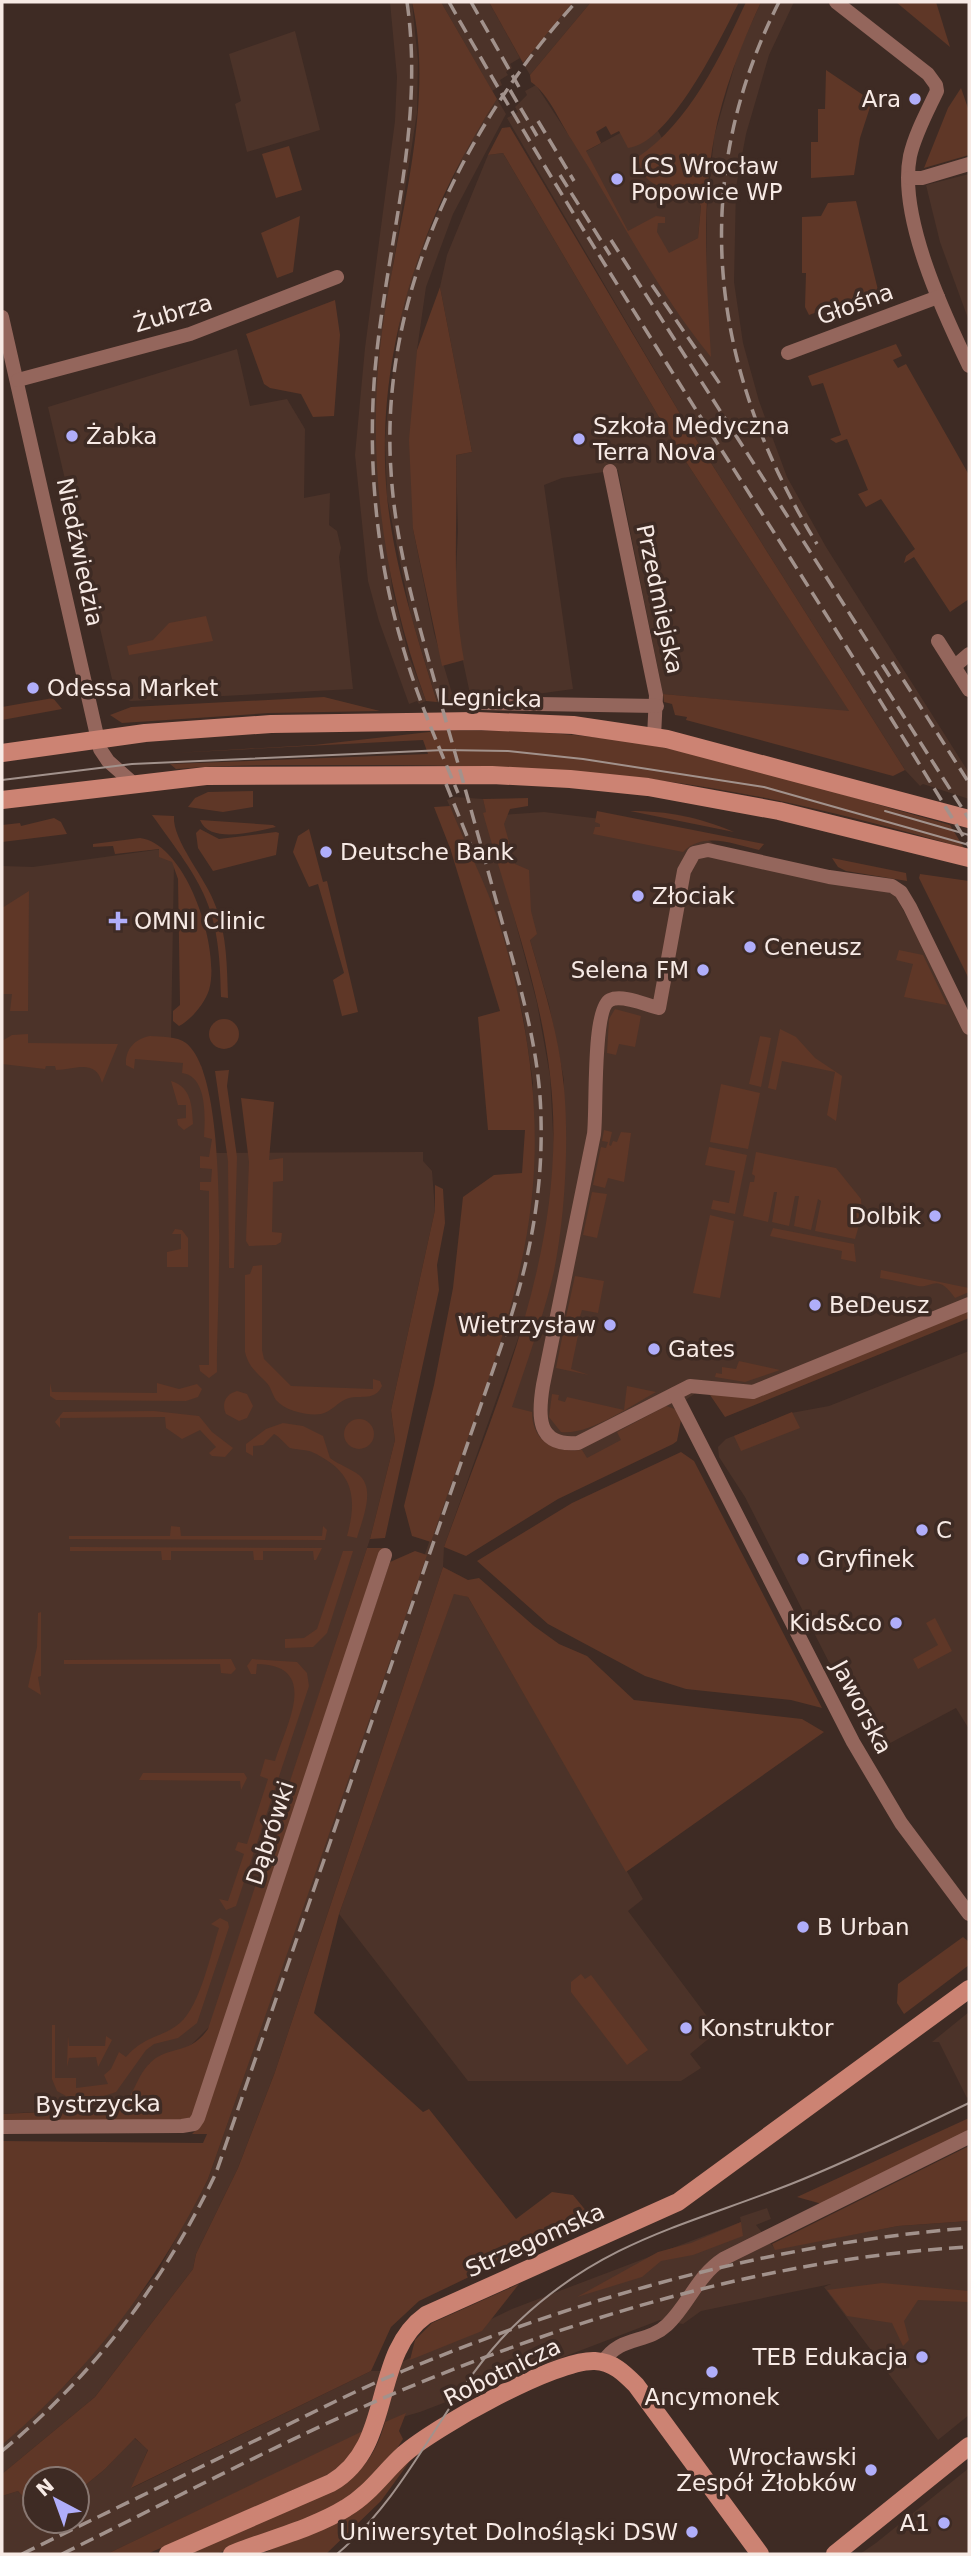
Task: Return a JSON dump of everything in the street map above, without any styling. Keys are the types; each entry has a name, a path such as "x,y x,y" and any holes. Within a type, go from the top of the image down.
{"main road":[{"name":"Legnicka","path":"2,753 97,739 259,725 476,721 573,725 654,737 969,819"},
{"path":"2,800 206,775 492,775 570,779 648,787 777,811 969,858"},
{"name":"Strzegomska","path":"168,2554 344,2475 361,2458 405,2337 426,2315 678,2202 969,1989"},
{"name":"Robotnicza","path":"232,2554 343,2511 370,2491 404,2454 426,2437 547,2372 580,2362 603,2362"},
{"path":"603,2362 614,2366 636,2385 760,2554"},
{"path":"835,2554 969,2446"}],"street":[{"path":"835,2 902,53 936,85 937,91 914,141 909,178 921,248 938,297 969,366"},
{"path":"909,178 969,164"},
{"name":"Żubrza","path":"18,380 190,334 337,277"},
{"name":"Głośna","path":"788,353 938,297"},
{"name":"Niedźwiedzia","path":"2,317 97,739 108,761 134,784"},
{"name":"Przedmiejska","path":"610,471 657,706 654,737"},
{"path":"938,641 969,690"},
{"path":"955,666 969,654"},
{"path":"483,703 657,706"},
{"path":"969,1028 910,906 901,892 892,886 829,877 708,850 699,850 690,858 684,871 659,1007 619,999 610,1000 602,1008 597,1026 598,1108 538,1412 540,1422 551,1438 568,1444 578,1443 690,1387 701,1386 744,1394 753,1392 969,1304"},
{"name":"Jaworska","path":"675,1394 853,1742 901,1823 969,1914"},
{"name":"Dąbrówki","path":"194,2124 203,2108 385,1555"},
{"name":"Bystrzycka","path":"2,2127 194,2124"},
{"path":"603,2362 616,2346 666,2326 705,2273 723,2259 969,2137"}],"shaded area":[{"path":"390,2 412,2 418,61 417,113 380,348 376,432 392,588 409,656 426,701 419,704 417,701 409,704 379,621 368,581 355,455 365,348 395,121 397,77"},
{"path":"412,2 441,2 497,99 470,144 425,239 396,339 388,391 385,443 390,522 407,600 437,702 426,701 400,615 383,527 376,438 380,348 416,131 418,44"},
{"path":"441,2 489,2 520,58 510,64 512,68 506,72 508,75 500,80 502,85 492,91"},
{"path":"489,2 573,2 523,63"},
{"path":"573,2 591,2 530,75 523,63"},
{"path":"591,2 739,2 693,86 661,128 644,142 628,148 619,131 611,135 606,126 596,132 601,143 586,151 628,231 656,216 665,217 665,223 658,223 657,232 669,253 698,238 701,206 691,189 664,187 650,181 641,168 638,157 673,126 702,87 746,2 761,2 728,86 718,120 710,165 706,247 711,357 672,305 548,100 531,82 530,75"},
{"path":"761,2 794,2 769,55 746,134 736,187 734,282 743,343 759,401 787,477 826,547 969,773 969,799 923,784 920,786 905,770 682,417 507,118 518,112 515,107 527,95 525,91 536,85 581,154 650,117 701,206 698,238 682,247 706,269 707,209 714,137 739,50"},
{"path":"896,2 936,2 950,47"},
{"path":"295,31 320,130 247,152 235,104 241,101 229,54"},
{"path":"826,70 872,101 860,138 854,175 811,178 811,142 818,142 818,109 825,109"},
{"path":"961,88 969,111 969,155 924,168 948,108"},
{"path":"497,99 506,114 453,214 426,287 417,350 413,529 434,633 454,700 437,702 411,616 387,497 385,440 388,409 401,313 418,256 469,143"},
{"path":"510,127 682,417 905,770 893,776 686,720 687,717 675,715 672,704 664,702 663,694 849,711 679,451 503,153 488,155 502,128"},
{"path":"289,146 302,190 276,198 262,154"},
{"path":"503,153 679,451 850,712 663,694 618,470 562,478 544,485 573,689 472,703 458,638 455,592 458,531 456,455 472,452 440,287 447,255 488,155"},
{"path":"969,174 969,321 940,242 926,185"},
{"path":"856,201 878,290 809,315 805,307 806,273 802,273 802,217 821,216 828,203"},
{"path":"300,216 293,272 277,278 261,233"},
{"path":"440,287 472,452 456,455 456,584 464,660 442,666 413,529 409,440 417,350"},
{"path":"335,300 340,335 334,416 313,417 301,394 270,388 264,384 246,334"},
{"path":"896,344 902,356 893,360 898,368 906,364 969,475 969,599 950,612 914,557 904,563 906,556 915,549 881,499 866,507 858,494 868,490 847,439 836,443 830,439 841,435 823,383 812,386 808,376"},
{"path":"237,349 250,406 287,399 305,429 304,498 330,493 329,525 337,531 341,548 339,557 353,689 131,701 116,696 48,407"},
{"path":"206,616 213,641 129,655 127,646 153,640 169,623"},
{"path":"324,697 380,711 269,713 122,723 110,715 131,707"},
{"path":"53,698 62,709 2,720 2,707"},
{"path":"438,731 518,731 571,735 650,745 688,753 950,825 964,848 775,800 622,776 445,766 266,765 176,769 170,764 428,754 423,740 174,753 314,745"},
{"path":"253,791 253,807 223,812 188,807 195,798 208,792"},
{"path":"455,797 483,799 537,1003 550,1076 554,1152 551,1203 539,1272 525,1319 444,1547 443,1567 275,2072 238,2168 196,2254 193,2269 95,2397 2,2474 2,2445 74,2376 157,2273 208,2179 509,1312 533,1083 523,1016 498,922 447,800"},
{"path":"528,798 528,806 510,809 504,824 515,864 529,870 531,911 537,934 530,940 550,1009 561,1061 566,1153 563,1207 552,1280 512,1407 532,1412 536,1431 547,1443 563,1450 582,1450 587,1458 621,1440 617,1432 666,1406 675,1409 681,1420 677,1441 673,1444 558,1499 466,1556 444,1547 487,1432 525,1316 540,1257 550,1198 553,1137 550,1075 545,1042 531,976 483,813 486,812 483,799"},
{"path":"450,806 494,908 510,961 531,1076 535,1155 527,1233 509,1312 498,1351 431,1542 412,1536 404,1506 434,1385 453,1288 463,1197 494,1175 522,1173 525,1130 488,1130 478,1017 500,1011 450,848 434,807"},
{"path":"597,811 764,844 759,850 729,842 709,841 700,842 683,852 593,834 595,827 600,827 600,824 595,822"},
{"path":"630,811 683,816 734,832"},
{"path":"544,812 691,830 723,849 885,890 896,897 969,1031 969,1307 750,1398 697,1392 674,1408 663,1440 479,1502 552,1278 564,1080 549,1005 516,892 502,815"},
{"path":"152,815 174,816 178,837 212,896 224,940 228,998 221,997 217,940 206,898 185,861"},
{"path":"54,818 61,822 67,834 2,842 2,825 20,823 21,826"},
{"path":"200,820 276,827 223,834 205,828"},
{"path":"200,829 219,839 279,833 276,855 213,871 198,848 196,833"},
{"path":"309,829 323,882 327,881 358,1012 342,1016 333,980 344,973 318,884 309,887 293,852 298,836"},
{"path":"140,838 157,845 172,859 186,878 197,901 210,950 211,972 207,995 193,1015 179,1026 173,1021 173,1011 180,1005 178,879 172,862 159,857 159,849 115,854 113,846 93,847 93,844"},
{"path":"162,849 174,863 171,1039 192,1054 202,1067 215,1153 423,1152 423,1161 432,1171 435,1210 391,1410 395,1440 370,1539 210,2026 189,2047 160,2056 149,2064 132,2096 114,2107 2,2114 2,866 33,867"},
{"path":"832,858 906,873 907,881 846,871 838,867"},
{"path":"920,874 969,881 969,979 919,878"},
{"path":"29,891 28,1011 10,1011 12,994 2,994 2,908"},
{"path":"899,950 923,955 947,1005 904,997 913,964 896,960"},
{"path":"615,1009 641,1016 635,1047 619,1044 616,1055 607,1053 609,1019"},
{"path":"224,1019 235,1023 239,1034 235,1045 224,1049 213,1045 209,1034 213,1023"},
{"path":"780,1029 796,1037 815,1058 842,1076 836,1121 827,1115 835,1072 782,1061 776,1090 768,1088"},
{"path":"28,1034 28,1043 118,1044 102,1083 95,1070 90,1068 56,1070 55,1066 46,1066 45,1069 2,1064 2,1041 12,1035"},
{"path":"150,1036 173,1038 186,1043 201,1065 211,1101 219,1197 219,1249 217,1372 209,1378 200,1371 199,1365 209,1365 209,1191 200,1190 200,1182 211,1182 212,1169 200,1168 200,1156 209,1157 212,1139 204,1137 201,1090 197,1082 182,1073 183,1063 135,1059 134,1069 126,1065 127,1054 132,1046"},
{"path":"760,1036 771,1038 761,1087 749,1084"},
{"path":"229,1070 227,1086 237,1157 234,1268 229,1268 228,1161 215,1071"},
{"path":"171,1081 183,1088 191,1104 193,1124 184,1130 178,1125 177,1119 186,1118 186,1105 178,1105"},
{"path":"721,1084 760,1093 748,1149 710,1142"},
{"path":"241,1098 274,1102 269,1160 283,1158 283,1181 273,1182 272,1232 282,1233 281,1242 276,1245 249,1246 246,1241 249,1162"},
{"path":"604,1130 612,1132 611,1146 613,1141 617,1142 621,1132 631,1133 624,1182 608,1178 605,1188 593,1185 601,1147 606,1148 608,1142 602,1141"},
{"path":"709,1147 747,1155 735,1214 711,1209 713,1200 729,1203 735,1171 705,1165"},
{"path":"756,1152 836,1168 861,1199 862,1215 855,1239 815,1231 821,1201 818,1199 811,1230 794,1226 799,1196 795,1196 789,1226 772,1222 777,1192 774,1192 768,1222 743,1216 750,1182 754,1182 755,1176 752,1174"},
{"path":"435,1185 443,1189 445,1223 437,1265 439,1290 385,1538 370,1539 395,1440 391,1410 435,1210"},
{"path":"592,1192 607,1194 597,1238 583,1235"},
{"path":"710,1215 734,1221 720,1298 693,1293"},
{"path":"773,1228 854,1244 856,1262 841,1259 842,1251 770,1236"},
{"path":"175,1229 182,1230 188,1238 188,1267 167,1267 167,1252 181,1249 181,1234 172,1234"},
{"path":"262,1265 264,1359 291,1386 373,1389 373,1379 380,1381 382,1386 376,1394 349,1398 325,1413 316,1414 291,1410 276,1400 245,1352 245,1275 250,1274 253,1266"},
{"path":"881,1270 969,1288 969,1292 955,1298 939,1284 918,1286 880,1278"},
{"path":"575,1276 604,1281 598,1313 582,1310 579,1320 566,1317"},
{"path":"969,1308 969,1318 725,1417 710,1395 710,1391 750,1398"},
{"path":"565,1323 580,1326 571,1369 589,1375 556,1368"},
{"path":"969,1351 969,1729 956,1708 879,1749 855,1704 837,1678 745,1497 719,1457 718,1447 726,1439 791,1413 829,1406"},
{"path":"739,1361 780,1370 745,1382 715,1377 716,1373 722,1374 722,1367 736,1369"},
{"path":"50,1383 52,1392 157,1393 157,1383 179,1389 197,1384 202,1389 198,1397 186,1401 56,1400 50,1396"},
{"path":"627,1386 656,1392 610,1418 597,1425 572,1432 561,1432 549,1417 552,1394 559,1395 558,1400 565,1402 567,1397 624,1410"},
{"path":"237,1391 247,1394 253,1406 247,1418 239,1421 226,1414 224,1406 227,1397"},
{"path":"154,1411 199,1416 212,1432 233,1448 225,1457 212,1456 209,1453 216,1447 200,1430 182,1439 166,1428 165,1417 60,1418 60,1428 55,1422 63,1412"},
{"path":"792,1412 800,1428 741,1451 734,1436"},
{"path":"359,1419 365,1420 373,1428 373,1440 365,1448 359,1449 353,1448 345,1440 344,1434 345,1428 353,1420"},
{"path":"283,1423 303,1426 323,1436 330,1458 359,1475 364,1481 367,1488 366,1505 357,1538 347,1536 352,1509 349,1486 344,1476 326,1459 306,1450 290,1448 274,1434 263,1445 253,1446 253,1456 246,1452 246,1444 266,1429"},
{"path":"681,1452 694,1461 822,1708 791,1700 686,1689 645,1676 548,1624 477,1561 572,1503"},
{"path":"171,1526 180,1527 181,1536 322,1536 323,1526 327,1530 325,1540 69,1539 69,1536 170,1536"},
{"path":"70,1547 322,1548 316,1560 313,1551 263,1551 263,1560 254,1560 253,1551 171,1551 171,1560 162,1560 161,1551 70,1551"},
{"path":"367,1548 384,1548 192,2121 2,2124 2,2114 106,2109 117,2105 129,2096 151,2062 165,2053 194,2043 208,2029"},
{"path":"343,1551 353,1551 327,1633 313,1647 285,1648 285,1639 304,1638 317,1629"},
{"path":"415,1551 427,1555 208,2179 166,2254 119,2322 64,2386 2,2445 2,2141 203,2143 207,2134 192,2134 200,2126 390,1562"},
{"path":"443,1567 468,1580 479,1578 534,1626 559,1644 587,1656 634,1700 802,1719 824,1732 626,1872 468,1597 454,1594 339,1914 314,2013 423,2112 429,2109 516,2219 552,2192 573,2195 592,2218 419,2301 391,2327 371,2371 131,2488 148,2450 135,2438 91,2480 91,2465 21,2465 21,2494 18,2491 2,2496 2,2474 95,2397 193,2269 196,2254 238,2168 275,2072"},
{"path":"454,1593 468,1597 643,1899 628,1911 718,2031 690,2054 701,2068 681,2081 468,2081 339,1914"},
{"path":"41,1612 41,1676 38,1677 41,1695 28,1687 37,1647 38,1613"},
{"path":"935,1618 952,1651 918,1669 913,1659 938,1645 926,1623"},
{"path":"231,1659 236,1669 231,1674 221,1673 220,1664 64,1664 64,1660"},
{"path":"252,1659 297,1662 307,1673 309,1686 236,1906 226,1910 219,1899 228,1901 244,1854 235,1850 238,1842 247,1844 268,1779 260,1776 265,1759 275,1761 294,1699 294,1686 288,1675 277,1667 257,1664 256,1674 251,1674 247,1666"},
{"path":"143,1773 244,1773 247,1778 241,1790 240,1781 139,1780"},
{"path":"220,1918 228,1922 229,1927 197,2023 178,2038 154,2044 146,2050 116,2092 104,2096 66,2096 57,2091 52,2079 52,2025 55,2025 55,2078 76,2078 76,2088 108,2084 104,2075 111,2069 119,2052 126,2057 140,2045 173,2028 187,2015 204,1979 219,1928 211,1924"},
{"path":"963,1937 969,1942 969,1965 904,2014 897,2003 898,1984"},
{"path":"581,1974 585,1979 591,1975 648,2050 627,2065 571,1992 571,1982"},
{"path":"969,2012 967,2098 939,2042 932,2042"},
{"path":"68,2036 69,2046 105,2046 106,2036 112,2040 98,2067 96,2057 69,2058 67,2067"},
{"path":"969,2118 969,2131 822,2204 797,2197"},
{"path":"969,2146 969,2221 898,2226 775,2250 772,2244"},
{"path":"767,2208 771,2219 756,2225 775,2249 898,2226 969,2221 969,2415 938,2440 824,2287 831,2284 701,2311 683,2324 660,2320 420,2412 385,2422 107,2554 2,2554 2,2496 18,2491 21,2494 21,2535 91,2535 91,2480 134,2438 148,2449 132,2488 371,2371 383,2371 512,2309 741,2222 740,2217"},
{"path":"741,2222 743,2236 693,2255 661,2261 642,2277 577,2297 658,2252 691,2243"},
{"path":"882,2283 969,2291 969,2302 918,2300 904,2321 909,2340 903,2346 892,2323 847,2316 827,2290"},
{"path":"519,2284 482,2331 410,2360 415,2340 432,2323"},
{"path":"406,2413 399,2431 403,2439 385,2467 338,2506 216,2554 184,2554 346,2482 371,2455 385,2422"},
{"path":"365,2430 349,2457 325,2476 147,2554 107,2554"},
{"path":"415,2454 381,2501 326,2554 262,2554 363,2506 402,2464"},
{"path":"969,2468 969,2554 860,2554 876,2543"}],"tram line":[{"path":"2,780 132,764 444,750 508,751 583,759 764,787 969,845"},
{"path":"885,811 969,835"},
{"path":"337,2554 365,2528 389,2499 493,2348 551,2294 615,2253 681,2224 814,2175 969,2103"}],"railway":[{"path":"407,2 411,49 408,141 375,370 372,442 376,514 395,620 417,690 458,793"},
{"path":"449,2 640,321 969,846"},
{"path":"471,2 519,87"},
{"path":"2,2451 67,2390 124,2324 174,2252 216,2173 503,1341 527,1259 541,1148 537,1066 520,988 407,576 393,498 391,407 399,343 414,280 437,219 465,160 498,104 535,51 576,2"},
{"path":"779,2 750,71 731,140 722,209 723,278 734,345 753,413 781,479 817,544"},
{"path":"510,90 537,136"},
{"path":"538,121 574,181"},
{"path":"560,175 610,255"},
{"path":"611,240 892,680"},
{"path":"652,285 722,387"},
{"path":"892,662 969,783"},
{"path":"875,671 969,819"},
{"path":"446,784 475,856"},
{"path":"22,2554 364,2388 471,2344 540,2320 610,2297 752,2260 897,2235 969,2228"},
{"path":"62,2554 341,2417 451,2370 523,2343 595,2319 743,2279 894,2253 969,2247"}],"place":[{"name":"Ara","path":"915,99"},
{"name":"LCS Wrocław Popowice WP","path":"617,179"},
{"name":"Żabka","path":"72,436"},
{"name":"Szkoła Medyczna Terra Nova","path":"579,439"},
{"name":"Odessa Market","path":"33,688"},
{"name":"Deutsche Bank","path":"326,852"},
{"name":"Złociak","path":"638,896"},
{"name":"OMNI Clinic","path":"118,921"},
{"name":"Ceneusz","path":"750,947"},
{"name":"Selena FM","path":"703,970"},
{"name":"Dolbik","path":"935,1216"},
{"name":"BeDeusz","path":"815,1305"},
{"name":"Wietrzysław","path":"610,1325"},
{"name":"Gates","path":"654,1349"},
{"name":"C","path":"922,1530"},
{"name":"Gryfinek","path":"803,1559"},
{"name":"Kids&co","path":"896,1623"},
{"name":"B Urban","path":"803,1927"},
{"name":"Konstruktor","path":"686,2028"},
{"name":"TEB Edukacja","path":"922,2357"},
{"name":"Ancymonek","path":"712,2372"},
{"name":"Wrocławski Zespół Żłobków","path":"871,2470"},
{"name":"A1","path":"944,2523"},
{"name":"Uniwersytet Dolnośląski DSW","path":"692,2532"}]}
